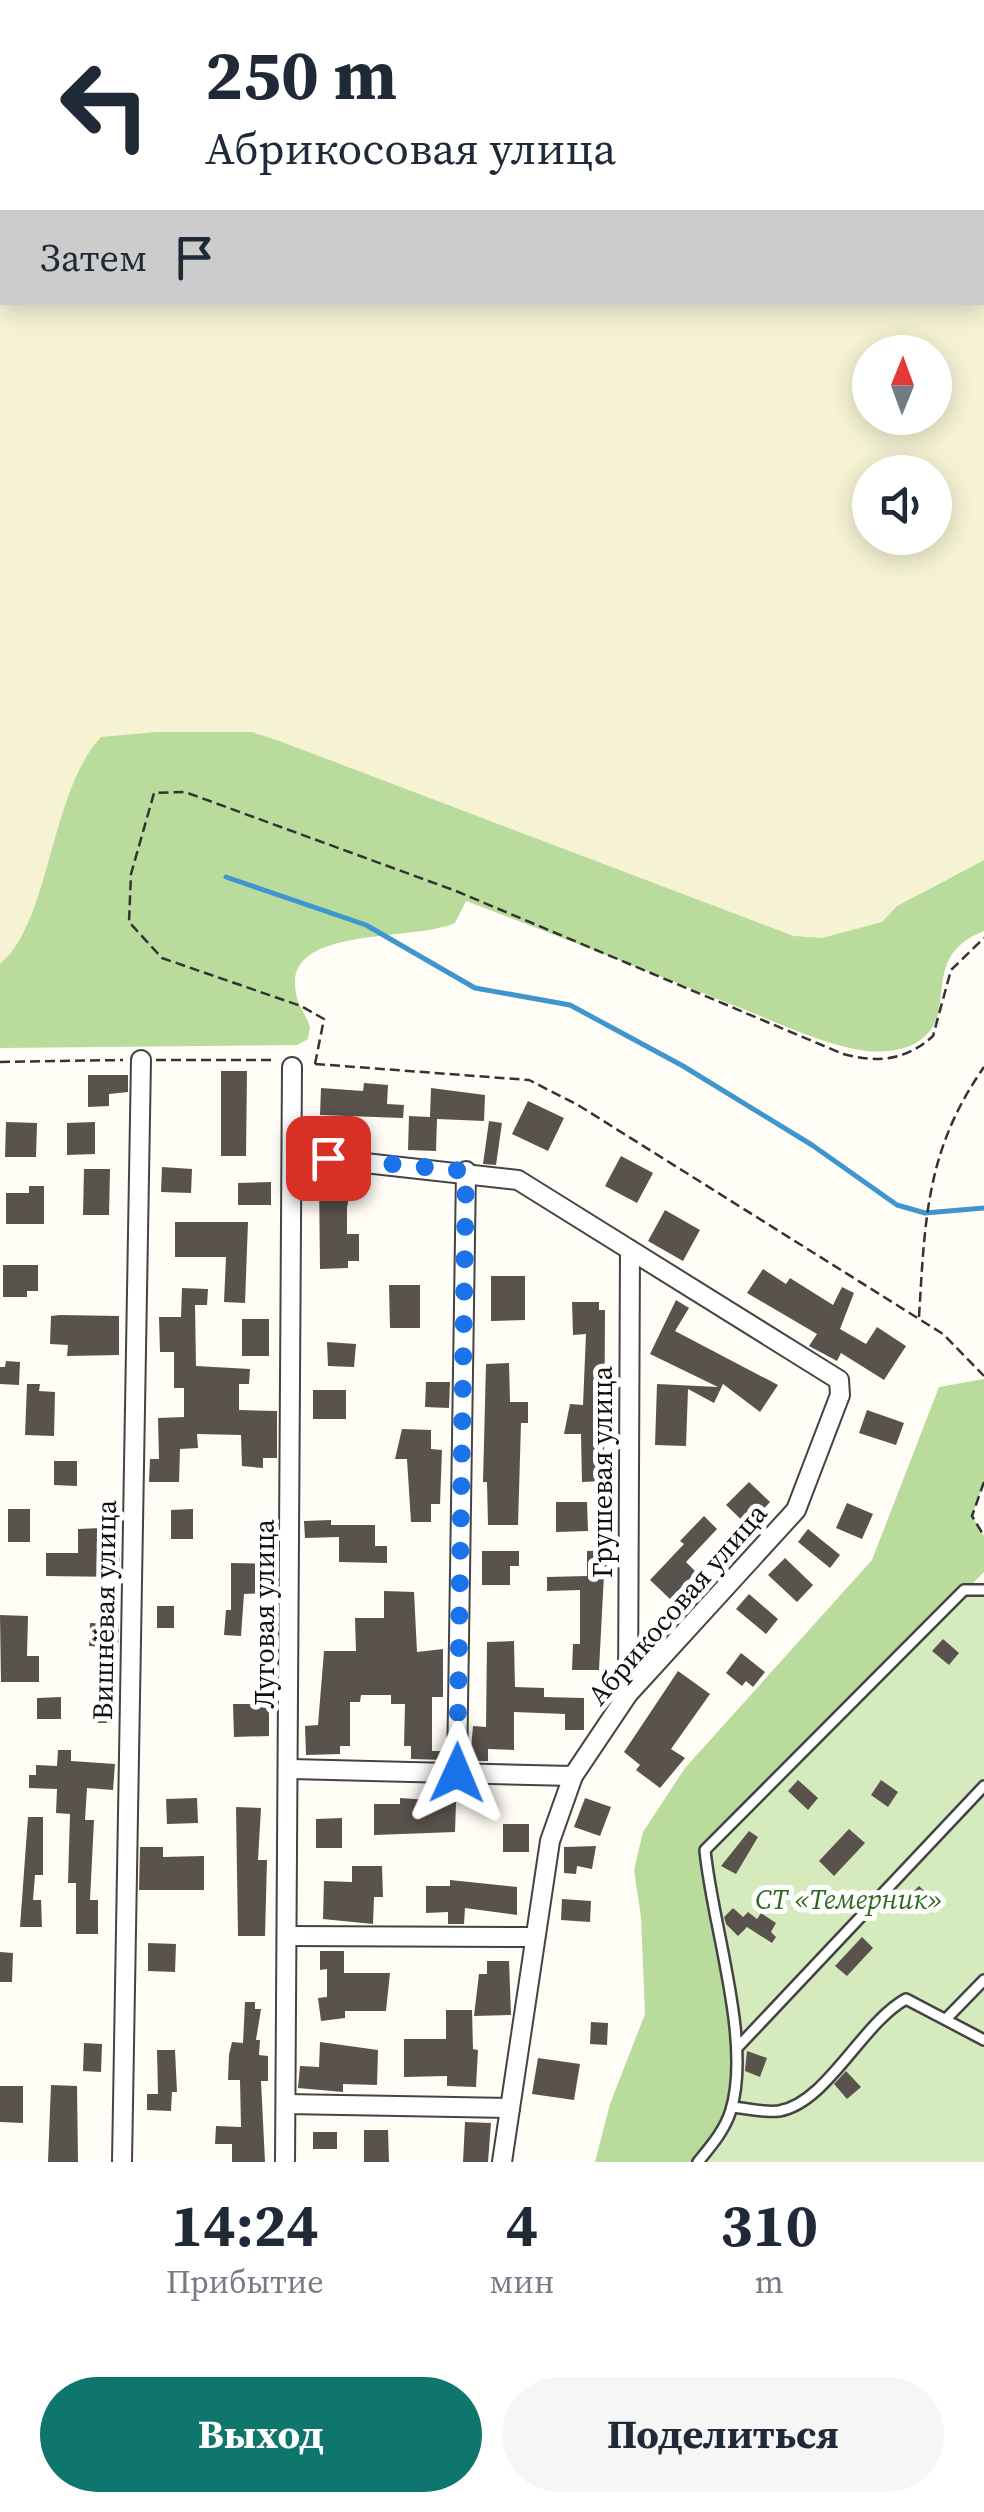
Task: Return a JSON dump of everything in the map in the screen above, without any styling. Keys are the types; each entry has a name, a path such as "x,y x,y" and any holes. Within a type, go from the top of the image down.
{"street":[{"name":"Вишнёвая улица","path":"122,2162 141,1060"},
{"name":"Луговая улица","path":"285,2162 292,1067"},
{"name":"Абрикосовая улица","path":"293,1154 518,1180 839,1380 840,1395 796,1510 628,1694 573,1776 550,1841 502,2162"},
{"path":"457,1773 466,1171"},
{"name":"Грушевая улица","path":"628,1694 630,1250"},
{"path":"290,1769 573,1776"},
{"path":"288,1936 535,1938"},
{"path":"286,2104 510,2108"}],"lane":[{"path":"698,2162 724,2129 732,2108 737,2048 705,1850 964,1590 984,1590"},
{"path":"737,2048 984,1786"},
{"path":"946,2019 984,1980"},
{"path":"732,2108 780,2111 808,2098 887,2009 906,1999 984,2040"}],"path":[{"path":"315,1064 324,1019 301,1006 162,958 129,922 131,874 154,793 185,792 456,891 843,1054 874,1062 919,1048 932,1036 951,970 984,938"},
{"path":"0,1062 276,1060 292,1067 315,1064 530,1080 943,1334 984,1376"},
{"path":"919,1320 925,1213 945,1129 984,1067"},
{"path":"984,1482 972,1516 984,1536"}],"shaded area":[{"path":"0,305 984,305 984,860 929,888 879,967 790,944 258,739 0,987"}],"green space":[{"path":"157,732 252,732 794,936 822,938 882,922 897,906 984,860 984,931 951,955 931,1029 914,1044 887,1051 850,1048 815,1038 466,901 455,923 357,939 312,954 299,967 295,986 310,1028 308,1039 297,1045 0,1048 0,964 17,945 30,919 84,761 101,737"},
{"path":"984,1379 984,1482 972,1516 984,1536 984,1572 705,1850 739,2048 734,2104 727,2120 695,2162 595,2162 610,2104 645,2014 641,1917 634,1870 643,1832 685,1768 872,1560 939,1387"},
{"name":"СТ «Темерник»","path":"970,1583 984,1583 984,2162 695,2162 704,1848"}],"building":[{"path":"221,1071 247,1071 246,1156 221,1156"},
{"path":"88,1075 128,1075 128,1092 109,1094 109,1106 88,1107"},
{"path":"364,1083 388,1085 387,1104 404,1105 403,1118 320,1115 321,1088 363,1091"},
{"path":"431,1088 485,1095 484,1121 437,1119 436,1151 408,1150 409,1116 430,1117"},
{"path":"528,1101 564,1118 548,1151 512,1134"},
{"path":"489,1121 502,1123 496,1165 483,1164"},
{"path":"6,1122 37,1123 36,1157 5,1157"},
{"path":"95,1122 95,1154 67,1155 67,1123"},
{"path":"621,1156 653,1173 637,1203 605,1186"},
{"path":"162,1167 192,1169 191,1193 161,1192"},
{"path":"84,1169 110,1169 109,1215 83,1215"},
{"path":"319,1177 362,1178 361,1194 350,1194 347,1207 347,1234 359,1234 359,1261 348,1261 348,1268 320,1269"},
{"path":"271,1182 271,1205 238,1205 238,1183"},
{"path":"29,1186 44,1186 44,1224 6,1224 6,1193 29,1193"},
{"path":"665,1210 700,1230 683,1261 648,1241"},
{"path":"175,1222 248,1222 245,1303 224,1302 226,1257 175,1257"},
{"path":"3,1265 38,1265 38,1291 27,1291 27,1297 3,1297"},
{"path":"763,1269 786,1284 790,1278 833,1305 842,1287 854,1293 840,1329 866,1344 877,1327 906,1346 884,1380 841,1353 837,1361 809,1346 817,1334 747,1293"},
{"path":"491,1276 525,1276 525,1320 491,1321"},
{"path":"389,1285 420,1285 420,1328 390,1328"},
{"path":"182,1288 208,1289 207,1305 195,1305 196,1366 250,1369 249,1384 239,1384 239,1410 277,1411 277,1458 263,1458 263,1468 242,1466 241,1435 197,1434 198,1448 180,1449 179,1482 149,1482 150,1459 159,1459 158,1418 184,1417 184,1388 174,1388 174,1352 160,1352 159,1317 181,1317"},
{"path":"676,1300 689,1308 675,1331 778,1385 760,1412 723,1384 714,1403 688,1389 686,1446 655,1445 657,1384 718,1387 650,1354"},
{"path":"572,1302 599,1302 599,1310 605,1310 604,1481 582,1482 581,1434 564,1434 570,1404 583,1405 586,1334 573,1335"},
{"path":"51,1316 119,1316 119,1355 67,1356 68,1345 50,1344"},
{"path":"242,1319 269,1319 269,1356 242,1356"},
{"path":"327,1342 356,1344 354,1367 328,1366"},
{"path":"6,1361 20,1362 19,1385 0,1384 0,1367 5,1367"},
{"path":"509,1363 510,1402 528,1402 528,1423 521,1423 518,1525 488,1525 487,1482 483,1482 486,1364"},
{"path":"426,1382 450,1382 449,1408 425,1407"},
{"path":"27,1384 40,1384 39,1391 55,1392 54,1436 25,1435"},
{"path":"313,1390 346,1390 346,1419 313,1419"},
{"path":"867,1410 904,1423 896,1445 859,1433"},
{"path":"402,1429 431,1430 431,1449 442,1450 440,1504 431,1504 431,1522 411,1522 407,1459 395,1459"},
{"path":"54,1461 77,1461 77,1486 54,1485"},
{"path":"749,1482 770,1502 748,1526 726,1505"},
{"path":"556,1502 587,1502 588,1531 556,1532"},
{"path":"847,1503 873,1514 862,1539 836,1528"},
{"path":"8,1509 30,1509 30,1542 8,1542"},
{"path":"193,1509 193,1539 171,1539 171,1510"},
{"path":"704,1516 717,1529 686,1562 696,1572 670,1599 650,1580"},
{"path":"331,1520 331,1525 375,1525 375,1546 387,1546 387,1563 339,1562 339,1537 305,1538 304,1521"},
{"path":"101,1528 101,1553 120,1554 119,1577 46,1576 46,1553 78,1553 78,1529"},
{"path":"808,1529 840,1555 830,1568 798,1542"},
{"path":"613,1550 613,1574 604,1574 599,1670 572,1670 573,1644 580,1644 580,1590 547,1591 547,1577 587,1576 587,1551"},
{"path":"482,1551 519,1551 519,1566 510,1566 510,1585 482,1585"},
{"path":"785,1558 813,1585 797,1602 768,1575"},
{"path":"231,1563 276,1564 276,1580 266,1580 266,1593 244,1594 241,1636 224,1635 226,1610 231,1610"},
{"path":"384,1591 414,1592 417,1652 443,1649 443,1697 432,1697 432,1751 445,1751 445,1760 411,1759 411,1746 404,1746 405,1704 391,1704 391,1695 361,1695 360,1702 350,1702 350,1746 340,1746 340,1754 306,1755 305,1726 318,1725 324,1651 356,1651 355,1618 384,1618"},
{"path":"749,1594 778,1619 766,1634 736,1609"},
{"path":"157,1606 174,1606 174,1628 157,1628"},
{"path":"0,1615 28,1616 27,1656 39,1656 39,1682 1,1682"},
{"path":"90,1623 119,1624 118,1648 89,1646"},
{"path":"943,1639 959,1653 949,1665 932,1651"},
{"path":"514,1641 515,1687 544,1688 544,1697 584,1698 584,1730 565,1730 565,1714 514,1712 514,1750 488,1749 488,1761 470,1761 473,1726 486,1727 487,1642"},
{"path":"741,1653 765,1672 753,1687 746,1681 742,1686 726,1673"},
{"path":"678,1671 710,1694 671,1749 685,1758 660,1788 636,1770 640,1765 624,1752"},
{"path":"61,1697 61,1719 37,1719 37,1698"},
{"path":"95,1697 115,1698 114,1723 94,1723"},
{"path":"233,1704 269,1704 269,1736 234,1737"},
{"path":"58,1750 71,1750 71,1761 115,1764 113,1790 87,1788 85,1820 94,1820 90,1900 98,1900 98,1934 76,1934 76,1883 68,1883 70,1814 56,1813 57,1789 29,1788 29,1775 36,1775 36,1765 57,1766"},
{"path":"798,1780 818,1798 808,1810 788,1791"},
{"path":"881,1780 898,1792 888,1807 871,1795"},
{"path":"467,1786 489,1787 488,1805 466,1804"},
{"path":"197,1798 198,1823 167,1824 166,1799"},
{"path":"400,1798 456,1802 455,1832 374,1835 374,1804 400,1804"},
{"path":"585,1798 611,1807 600,1836 574,1827"},
{"path":"236,1807 261,1808 258,1860 267,1860 265,1936 238,1936"},
{"path":"28,1817 43,1817 43,1875 35,1875 33,1900 41,1900 42,1927 20,1927"},
{"path":"342,1818 342,1848 316,1848 316,1819"},
{"path":"503,1824 529,1824 529,1852 503,1852"},
{"path":"849,1829 865,1843 834,1876 819,1861"},
{"path":"749,1831 758,1837 736,1874 721,1866"},
{"path":"596,1846 592,1869 577,1866 576,1874 564,1873 564,1847"},
{"path":"140,1847 163,1847 163,1857 204,1856 204,1890 139,1890"},
{"path":"352,1866 382,1866 383,1897 374,1897 373,1924 323,1919 324,1881 352,1882"},
{"path":"450,1880 517,1887 517,1915 465,1908 464,1924 448,1924 448,1912 426,1913 426,1886 450,1886"},
{"path":"919,1886 933,1900 921,1912 907,1898"},
{"path":"562,1899 591,1901 590,1922 561,1920"},
{"path":"733,1908 743,1917 748,1912 757,1919 761,1913 776,1923 771,1932 776,1937 772,1943 747,1927 738,1936 724,1917"},
{"path":"862,1937 873,1948 847,1976 835,1966"},
{"path":"148,1943 176,1944 175,1972 148,1971"},
{"path":"320,1951 344,1951 344,1973 390,1973 386,2011 345,2011 345,2018 321,2021 318,1998 327,1997 327,1969 320,1970"},
{"path":"0,1952 13,1953 12,1982 0,1982"},
{"path":"487,1961 509,1961 511,2015 474,2016 479,1974 487,1974"},
{"path":"245,2002 255,2002 255,2009 261,2009 256,2040 260,2040 259,2055 268,2056 268,2081 261,2081 265,2162 232,2162 232,2144 215,2144 216,2126 241,2127 240,2080 228,2080 232,2042 243,2043"},
{"path":"446,2010 472,2010 473,2049 478,2050 476,2087 447,2086 447,2076 404,2077 404,2039 446,2039"},
{"path":"591,2022 608,2023 607,2045 590,2044"},
{"path":"320,2042 378,2050 377,2085 343,2084 343,2092 298,2088 300,2066 319,2067"},
{"path":"84,2043 102,2044 101,2072 83,2071"},
{"path":"157,2050 175,2050 177,2092 172,2092 171,2111 147,2110 147,2094 158,2094"},
{"path":"747,2051 767,2058 760,2077 745,2071"},
{"path":"538,2058 580,2064 574,2100 532,2094"},
{"path":"846,2071 861,2087 847,2099 834,2084"},
{"path":"51,2085 77,2086 78,2162 48,2162"},
{"path":"0,2086 23,2086 23,2123 0,2122"},
{"path":"465,2122 491,2123 488,2162 463,2162"},
{"path":"364,2130 388,2130 389,2162 364,2162"},
{"path":"313,2132 337,2132 337,2149 313,2149"}],"waterway":[{"path":"226,877 366,925 475,988 570,1005 683,1066 812,1145 897,1205 925,1213 984,1208"}],"route":[{"path":"328,1158 466,1171 457,1773"}]}
